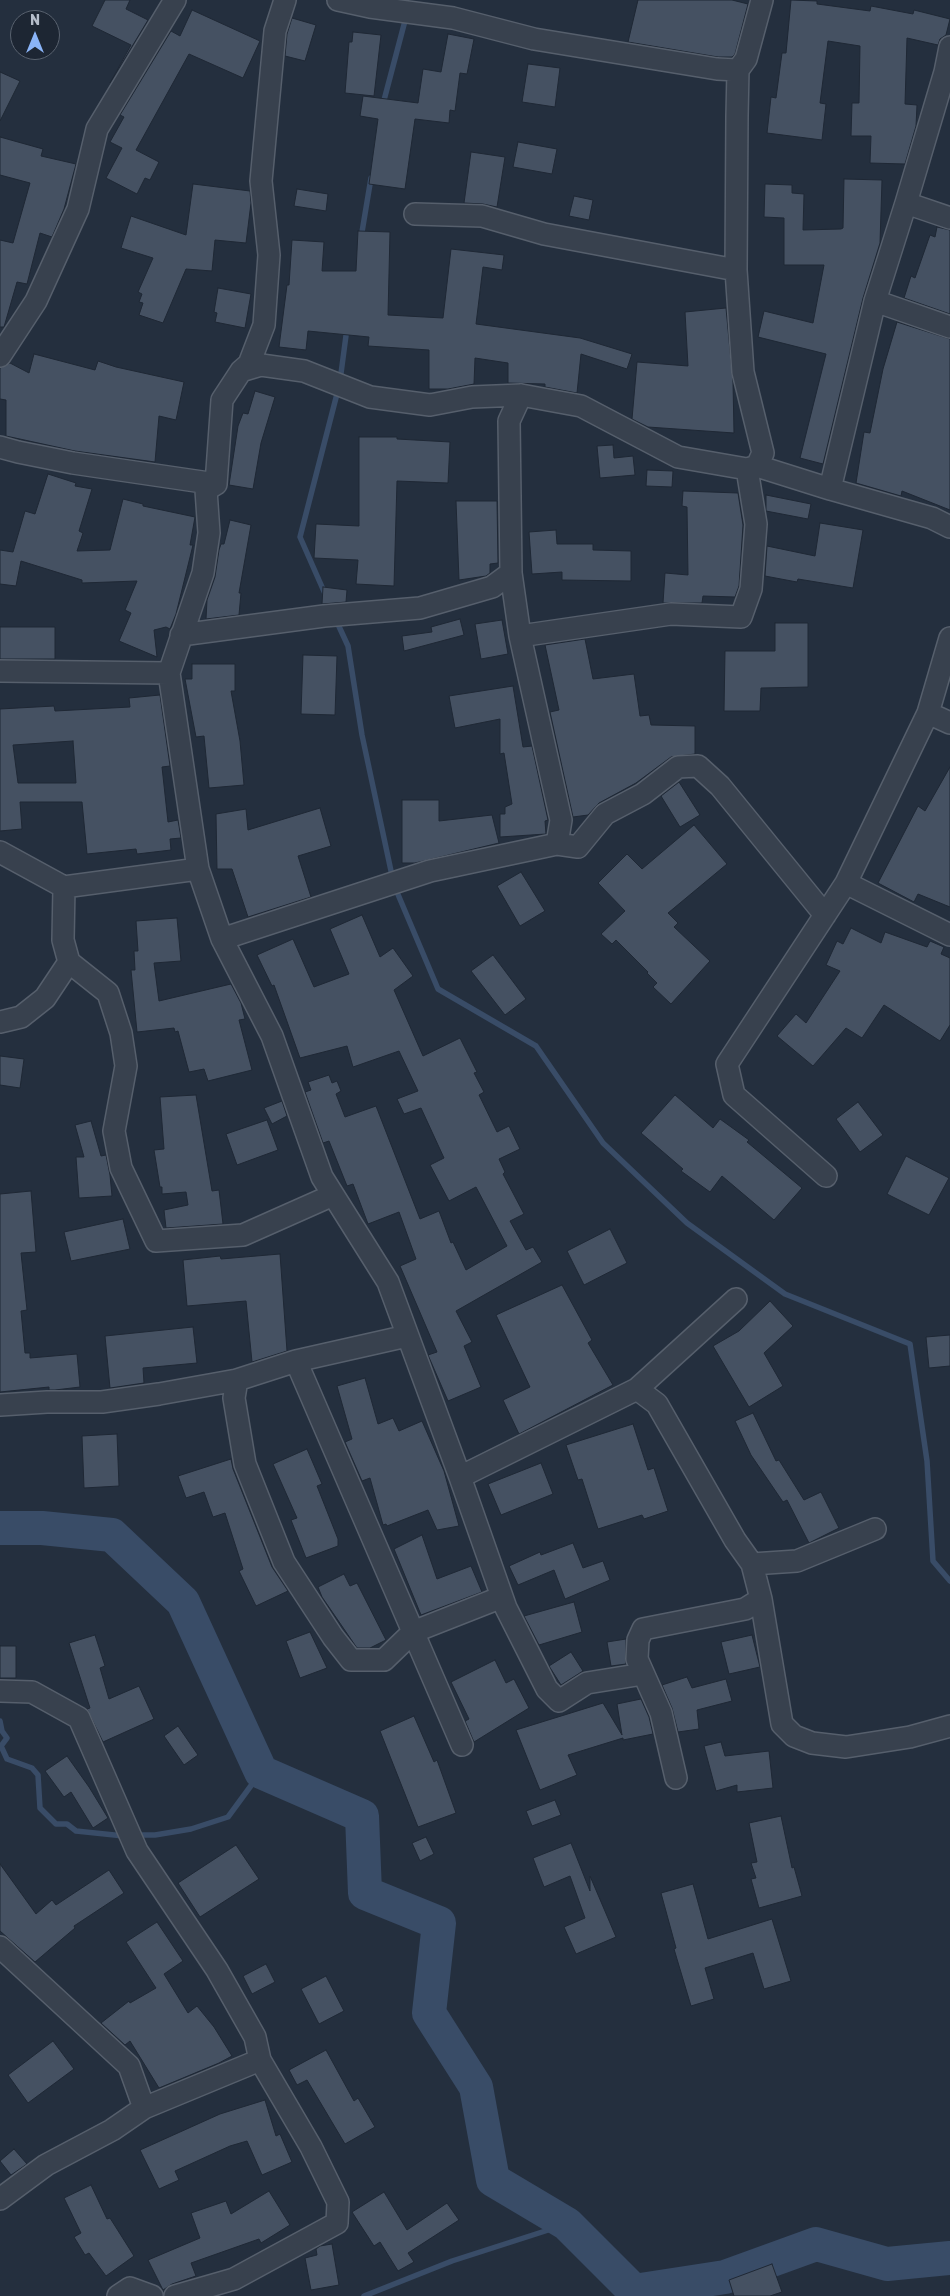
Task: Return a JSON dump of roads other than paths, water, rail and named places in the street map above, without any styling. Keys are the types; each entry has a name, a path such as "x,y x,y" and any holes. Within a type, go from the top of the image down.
{"street":[{"path":"0,356 36,301 78,209 97,129 175,0"},
{"path":"216,484 222,400 241,371 249,364 264,325 269,255 261,181 275,31 285,0"},
{"path":"338,0 370,7 453,18 534,39 738,70"},
{"path":"520,636 671,614 741,617 751,589 756,524 752,468 763,453 743,372 736,270 738,70 746,59 762,0"},
{"path":"830,489 875,301 945,72 950,47"},
{"path":"906,203 950,218"},
{"path":"415,214 482,216 544,234 736,270"},
{"path":"875,301 950,327"},
{"path":"241,371 261,365 304,371 370,397 430,405 472,397 521,395 581,406 678,457 752,468 932,518 950,527"},
{"path":"521,395 509,421 511,573 520,636 561,820 558,844"},
{"path":"0,447 73,463 216,484"},
{"path":"216,484 206,490 209,533 203,573 169,673 198,869 222,939 272,1036 322,1177 388,1282 460,1476 502,1597 547,1689 559,1701 587,1683 644,1674"},
{"path":"180,636 324,616 420,608 492,587 511,573"},
{"path":"826,1176 734,1096 727,1064 846,883 928,712 950,638"},
{"path":"0,671 169,673"},
{"path":"928,712 950,723"},
{"path":"222,939 430,871 558,844 578,847 605,814 642,794 678,767 698,766 720,786 825,915"},
{"path":"0,852 64,887 198,869"},
{"path":"846,883 950,935"},
{"path":"64,887 62,940 69,962 108,993 121,1033 126,1066 114,1131 121,1168 156,1241 243,1235 333,1195"},
{"path":"0,1022 21,1017 45,998 69,962"},
{"path":"460,1476 637,1390 736,1299"},
{"path":"0,1405 48,1402 102,1402 237,1380 296,1361 407,1336"},
{"path":"296,1361 462,1745"},
{"path":"237,1380 234,1398 245,1464 284,1562 333,1637 351,1660 384,1660 413,1632 502,1597"},
{"path":"637,1390 657,1404 735,1540 752,1564 782,1724 794,1736 812,1743 846,1747 910,1737 950,1726"},
{"path":"752,1564 797,1561 875,1529"},
{"path":"676,1778 661,1713 637,1659 638,1640 644,1629 746,1609 760,1599"},
{"path":"0,1691 32,1692 78,1718 137,1851 217,1970 255,2038 260,2060 311,2146 338,2202 337,2223 234,2279 175,2296"},
{"path":"0,1947 129,2066 144,2108"},
{"path":"0,2199 46,2165 112,2130 144,2108 260,2060"},
{"path":"118,2296 130,2288 152,2296"}],"waterway":[{"path":"383,104 406,17"},
{"path":"361,238 371,178"},
{"path":"340,381 347,328"},
{"path":"333,612 300,537 338,390"},
{"path":"336,620 348,646 362,735 394,885 438,989 536,1046 603,1143 687,1223 785,1294 910,1344 927,1461 933,1561 950,1581"},
{"path":"0,1528 42,1528 112,1535 183,1602 261,1772 362,1816 365,1893 439,1923 429,2013 476,2087 493,2180 567,2224 634,2291 725,2277 816,2244 887,2264 950,2258"},
{"path":"0,1721 2,1731 7,1738 1,1746 7,1759 32,1768 38,1775 40,1808 56,1824 67,1824 76,1831 124,1836"},
{"path":"136,1835 155,1835 191,1829 228,1817 261,1772"},
{"path":"364,2296 452,2261 567,2224"}]}
